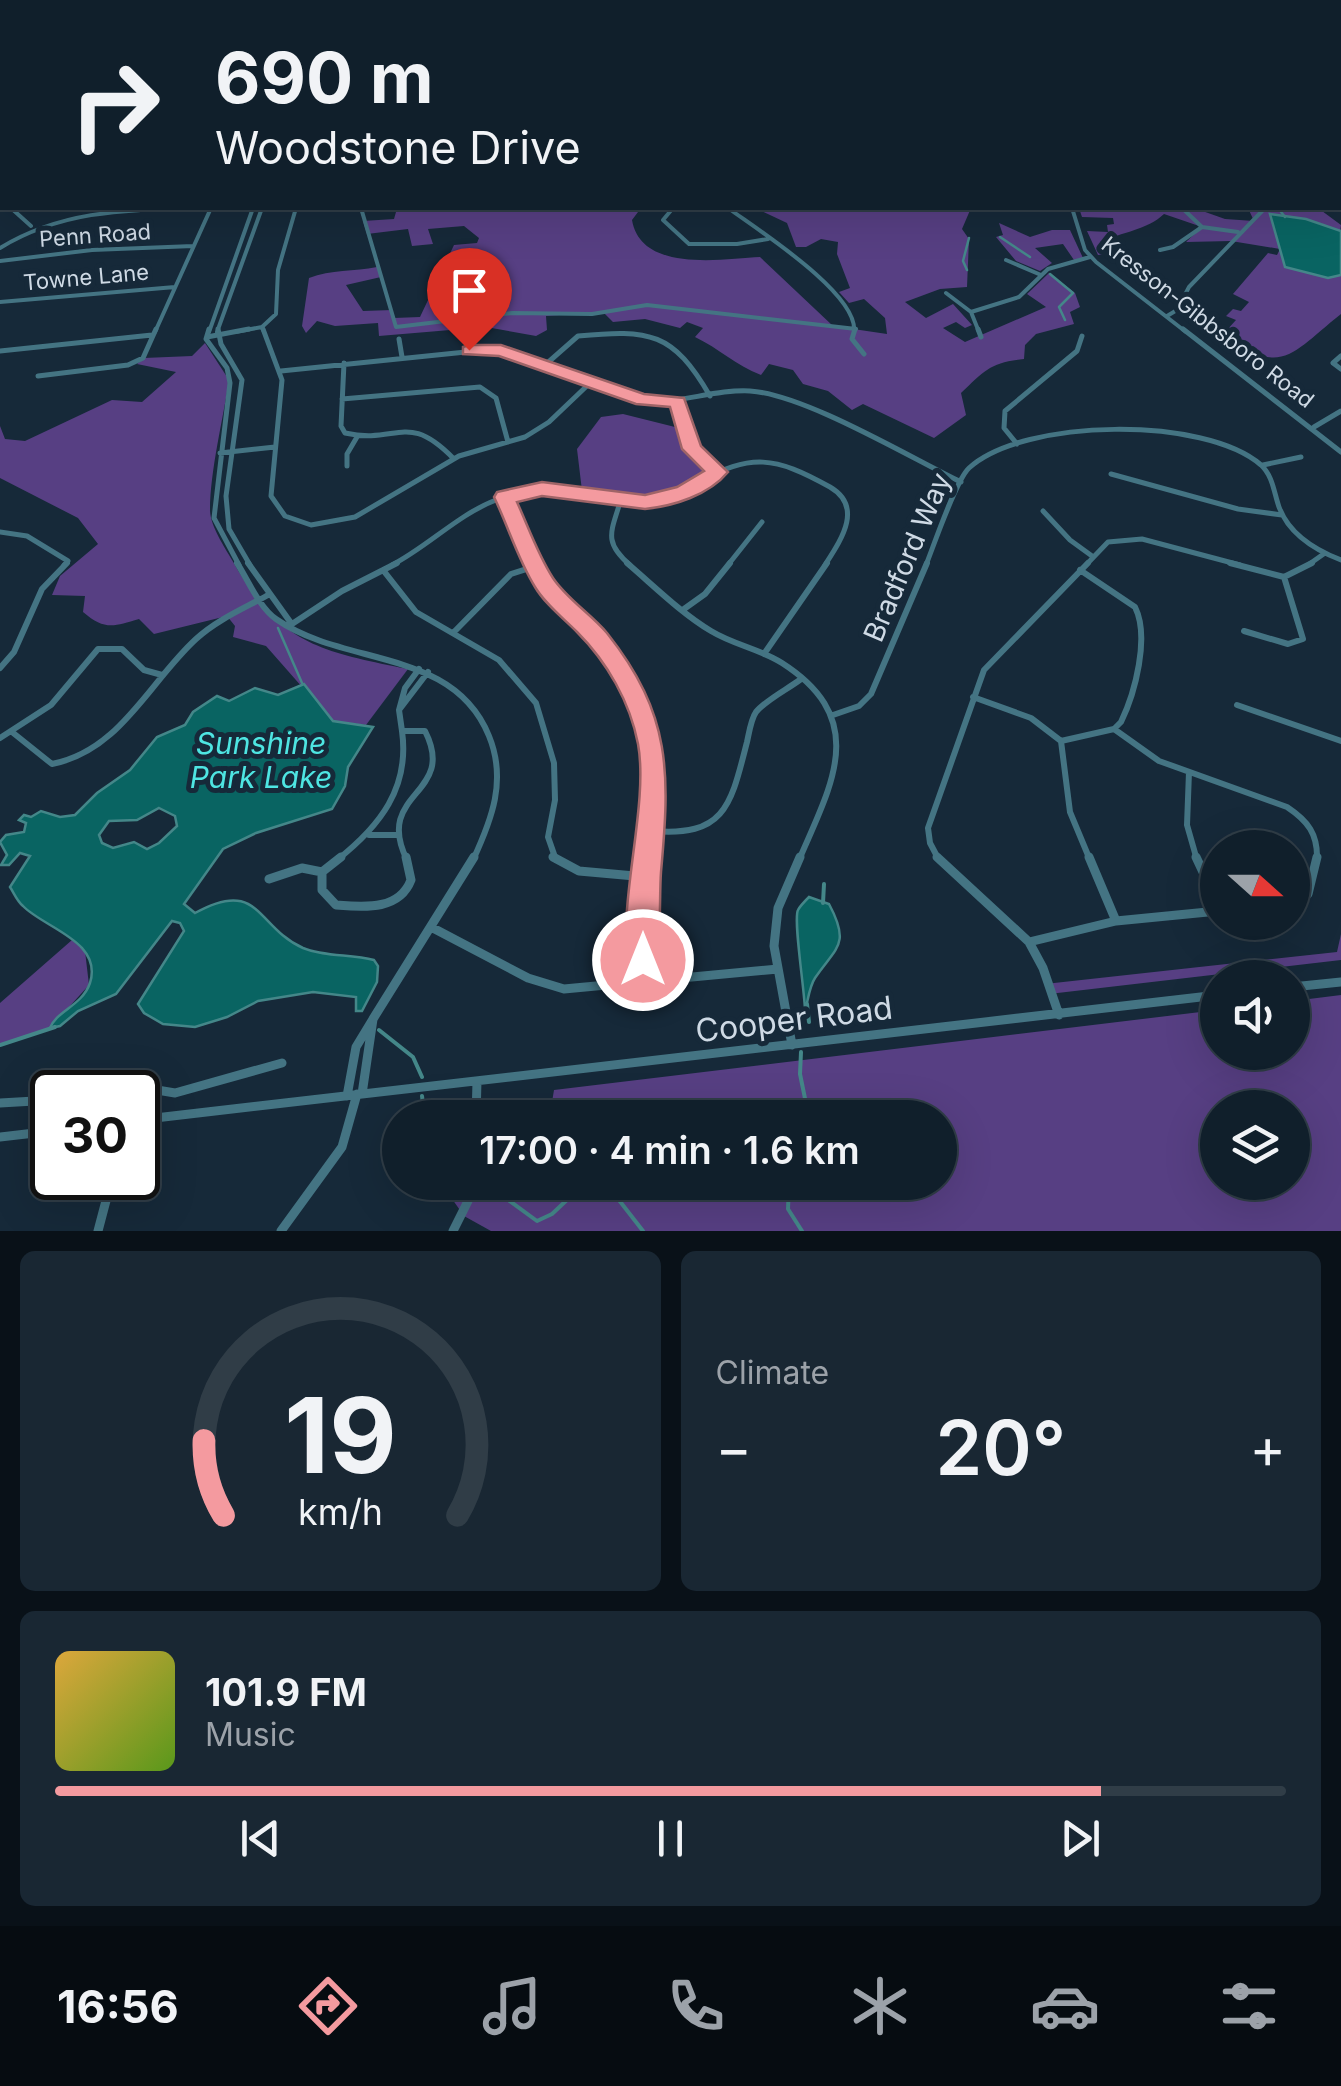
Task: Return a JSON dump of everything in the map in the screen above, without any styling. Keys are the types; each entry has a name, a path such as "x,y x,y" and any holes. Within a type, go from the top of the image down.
{"street":[{"path":"13,210 32,227"},
{"path":"0,248 32,227 80,213 153,210"},
{"path":"38,376 139,361 210,210"},
{"path":"252,210 207,337 227,368 230,383 214,518 218,531 274,618 334,648 424,670 451,685 475,707 493,742 500,770 488,828 356,1047 355,1094"},
{"path":"217,335 261,210"},
{"path":"207,337 262,327 277,312 278,270 295,210"},
{"path":"363,210 396,327 512,313 592,314 647,306 856,328"},
{"path":"671,210 663,220 689,244 746,244 769,239"},
{"path":"731,210 795,258 852,315 856,328 852,339 864,354"},
{"name":"Kresson-Gibbsboro Road","path":"1073,210 1090,256 1314,427 1341,452"},
{"path":"1184,210 1202,227 1238,232"},
{"path":"1167,316 1178,310 1189,287 1262,210"},
{"path":"1160,250 1173,247 1202,227"},
{"name":"Penn Road","path":"0,261 92,250 194,246"},
{"path":"971,312 1024,295 1041,274 1064,262 1090,256"},
{"path":"1006,260 1041,274"},
{"name":"Towne Lane","path":"0,302 175,287"},
{"path":"946,294 971,312 981,337"},
{"path":"262,327 281,370 271,489 277,508 285,516 312,525 363,514 454,459 543,428 591,382"},
{"path":"0,352 154,335"},
{"path":"217,335 240,371 242,386 226,496 229,529 235,544 292,624"},
{"path":"545,364 578,336 654,340 671,344 684,356 710,396"},
{"path":"1018,444 1004,428 1005,412 1076,351 1082,336"},
{"path":"399,339 402,357"},
{"path":"281,370 494,349 651,402 678,402 749,390 782,396 961,482"},
{"path":"218,356 229,354"},
{"path":"1341,356 1334,362 1341,369"},
{"path":"344,363 343,431 357,437 420,429 435,437 454,459"},
{"path":"342,399 480,387 496,398 508,442"},
{"path":"678,402 692,449 718,472"},
{"path":"1314,427 1341,411"},
{"name":"Bradford Way","path":"833,715 859,706 871,694 966,470 982,455 1018,444 1128,428 1220,445 1262,465"},
{"path":"346,466 347,454 357,437"},
{"path":"220,454 275,447"},
{"path":"1301,457 1262,465 1272,478 1284,515 1302,538 1341,560"},
{"path":"292,624 504,497 542,489 645,502 670,498 718,472 751,460 778,462 834,491 849,509 829,559 764,654"},
{"path":"1111,474 1238,509 1284,515"},
{"path":"504,497 550,593 596,637 635,695 654,770 644,982"},
{"path":"621,499 611,534 612,546 716,634 764,654 801,679 833,715 840,750 836,774 778,908 774,930 792,1045"},
{"path":"1043,511 1070,540 1092,556"},
{"path":"684,609 705,594 762,522"},
{"path":"0,532 27,536 68,561 42,589 14,652 0,668"},
{"path":"1060,1015 1030,942 1003,914 938,862 928,846 928,828 984,670 1108,542 1134,538 1284,577 1296,574 1326,553"},
{"path":"453,633 510,574 536,566"},
{"path":"383,570 422,616 495,655 528,690 539,708 555,769 555,800 547,837 554,859 580,871 646,877"},
{"path":"1062,741 1114,729 1126,714 1143,634 1142,618 1130,602 1080,570"},
{"path":"1244,631 1288,644 1302,639 1284,577"},
{"path":"12,732 44,760 68,762 115,730 209,628 270,594"},
{"path":"0,738 51,705 78,678 92,654 105,647 122,649 144,670 162,675"},
{"path":"269,878 302,868 322,872 369,835 405,768 399,700 424,670"},
{"path":"653,831 688,833 712,823 742,767 755,712 801,679"},
{"path":"973,697 1031,718 1062,741 1070,812 1116,921"},
{"path":"1237,705 1341,741"},
{"path":"1114,729 1146,754 1287,808 1310,824 1319,842 1320,856 1310,888"},
{"path":"322,872 322,890 332,903 391,903 407,891 413,874 397,835 406,804 438,762 424,730 400,731"},
{"path":"1189,772 1184,812 1186,833 1200,866"},
{"path":"369,835 397,835"},
{"path":"1030,942 1116,921 1200,910"},
{"path":"430,927 548,986 564,989 778,969"},
{"path":"1310,985 1341,982"},
{"name":"Cooper Road","path":"160,1117 1200,997"},
{"path":"282,1231 346,1138 373,1019"},
{"path":"160,1092 175,1093 282,1064"},
{"path":"476,1100 477,1081"},
{"path":"0,1103 30,1101"},
{"path":"0,1137 30,1133"},
{"path":"98,1231 106,1200"},
{"path":"453,1231 468,1200"}],"shaded area":[{"path":"640,210 632,220 639,237 650,248 685,259 760,257 833,326 887,334 885,318 864,299 849,303 839,292 850,288 837,254 838,242 821,239 806,247 796,247 787,223 759,210 970,210 962,229 969,239 967,287 940,289 905,302 926,318 953,304 972,325 965,328 956,322 943,328 965,342 1046,307 1027,294 1049,273 1075,293 1080,307 1070,312 1074,324 1036,334 1025,345 1024,359 996,365 976,378 961,393 966,415 934,438 863,404 852,410 828,391 803,384 793,370 769,364 761,375 752,371 695,337 703,328 687,322 680,328 645,319 613,322 603,312 546,316 547,330 536,336 486,327 379,336 378,323 335,326 317,321 306,333 302,326 309,278 334,272 377,267 381,277 346,285 363,311 392,310 394,318 420,317 454,245 477,243 479,238 464,226 428,229 433,244 412,246 408,229 367,234 363,221 394,219 396,212"},
{"path":"1080,210 1200,210 1225,219 1254,221 1249,210 1322,211 1341,225 1335,273 1341,275 1341,314 1298,349 1274,358 1260,355 1226,331 1236,320 1226,316 1233,309 1241,311 1249,302 1233,294 1268,253 1277,255 1280,249 1231,241 1186,242 1202,227 1164,214 1142,227 1100,242 1106,254 1098,255 1087,231 1108,232 1107,225 1114,224 1113,218 1082,217"},
{"path":"999,223 1030,237 1052,230 1070,230 1083,258 1074,260 1063,244 1035,248 1052,263 1040,271 1016,261 996,237 1003,235"},
{"path":"205,343 229,380 214,463 210,511 215,530 249,588 285,627 326,649 408,669 366,725 332,721 266,646 233,637 235,626 227,616 154,634 139,619 115,625 97,622 83,612 85,596 52,595 60,576 98,544 78,518 0,478 0,426 5,439 25,441 112,400 142,402 176,372 137,364 144,358 192,356"},
{"path":"623,414 679,428 706,472 650,504 583,499 577,449 601,417"},
{"path":"1341,934 1341,960 1310,964 1310,960 1264,960 1337,952"},
{"path":"72,940 85,951 89,985 50,1028 0,1046 0,1003"},
{"path":"1200,967 1200,976 1049,994 1045,984"},
{"path":"1341,995 1341,1231 491,1231 464,1216 453,1200 957,1200 957,1100 552,1100 554,1090 1200,1012 1200,1070 1310,1070 1310,999"}],"water":[{"path":"1270,214 1306,219 1341,231 1341,275 1328,278 1285,267"},
{"name":"Sunshine Park Lake","path":"304,684 333,721 373,727 348,767 345,786 332,809 256,833 223,849 184,904 195,913 216,903 245,903 303,948 374,960 378,966 377,982 362,1011 356,1011 356,997 313,992 258,1001 195,1027 163,1024 144,1013 138,1004 184,931 180,923 172,921 116,994 50,1028 86,991 92,969 80,946 19,902 10,887 30,856 20,853 9,865 1,865 7,855 0,842 6,835 24,832 26,823 19,820 24,815 31,817 41,811 60,817 75,815 97,793 130,770 157,737 185,725 193,712 217,696 229,701 255,688 278,695","holes":["159,808 175,816 177,826 147,849 134,842 113,848 102,843 99,835 109,821 137,820"]},
{"path":"809,897 829,904 840,937 813,982 805,1011 797,916"}],"waterway":[{"path":"1280,210 1285,217"},
{"path":"1000,237 1030,257"},
{"path":"967,270 963,261 969,238"},
{"path":"1050,274 1073,293 1059,307 1065,320"},
{"path":"278,628 302,683"},
{"path":"823,903 824,884"},
{"path":"807,1004 809,1022"},
{"path":"0,1045 55,1027"},
{"path":"379,1030 413,1057 422,1077"},
{"path":"801,1052 805,1100"},
{"path":"422,1096 422,1100"},
{"path":"508,1200 537,1221 567,1200"},
{"path":"619,1200 643,1231"},
{"path":"788,1200 788,1209 802,1231"}],"route":[{"path":"469,350 501,350 642,400 678,402 694,453 718,472 670,498 645,502 542,489 504,497 545,584 556,600 596,637 622,672 642,712 651,745 655,792 642,919 643,960"}]}
